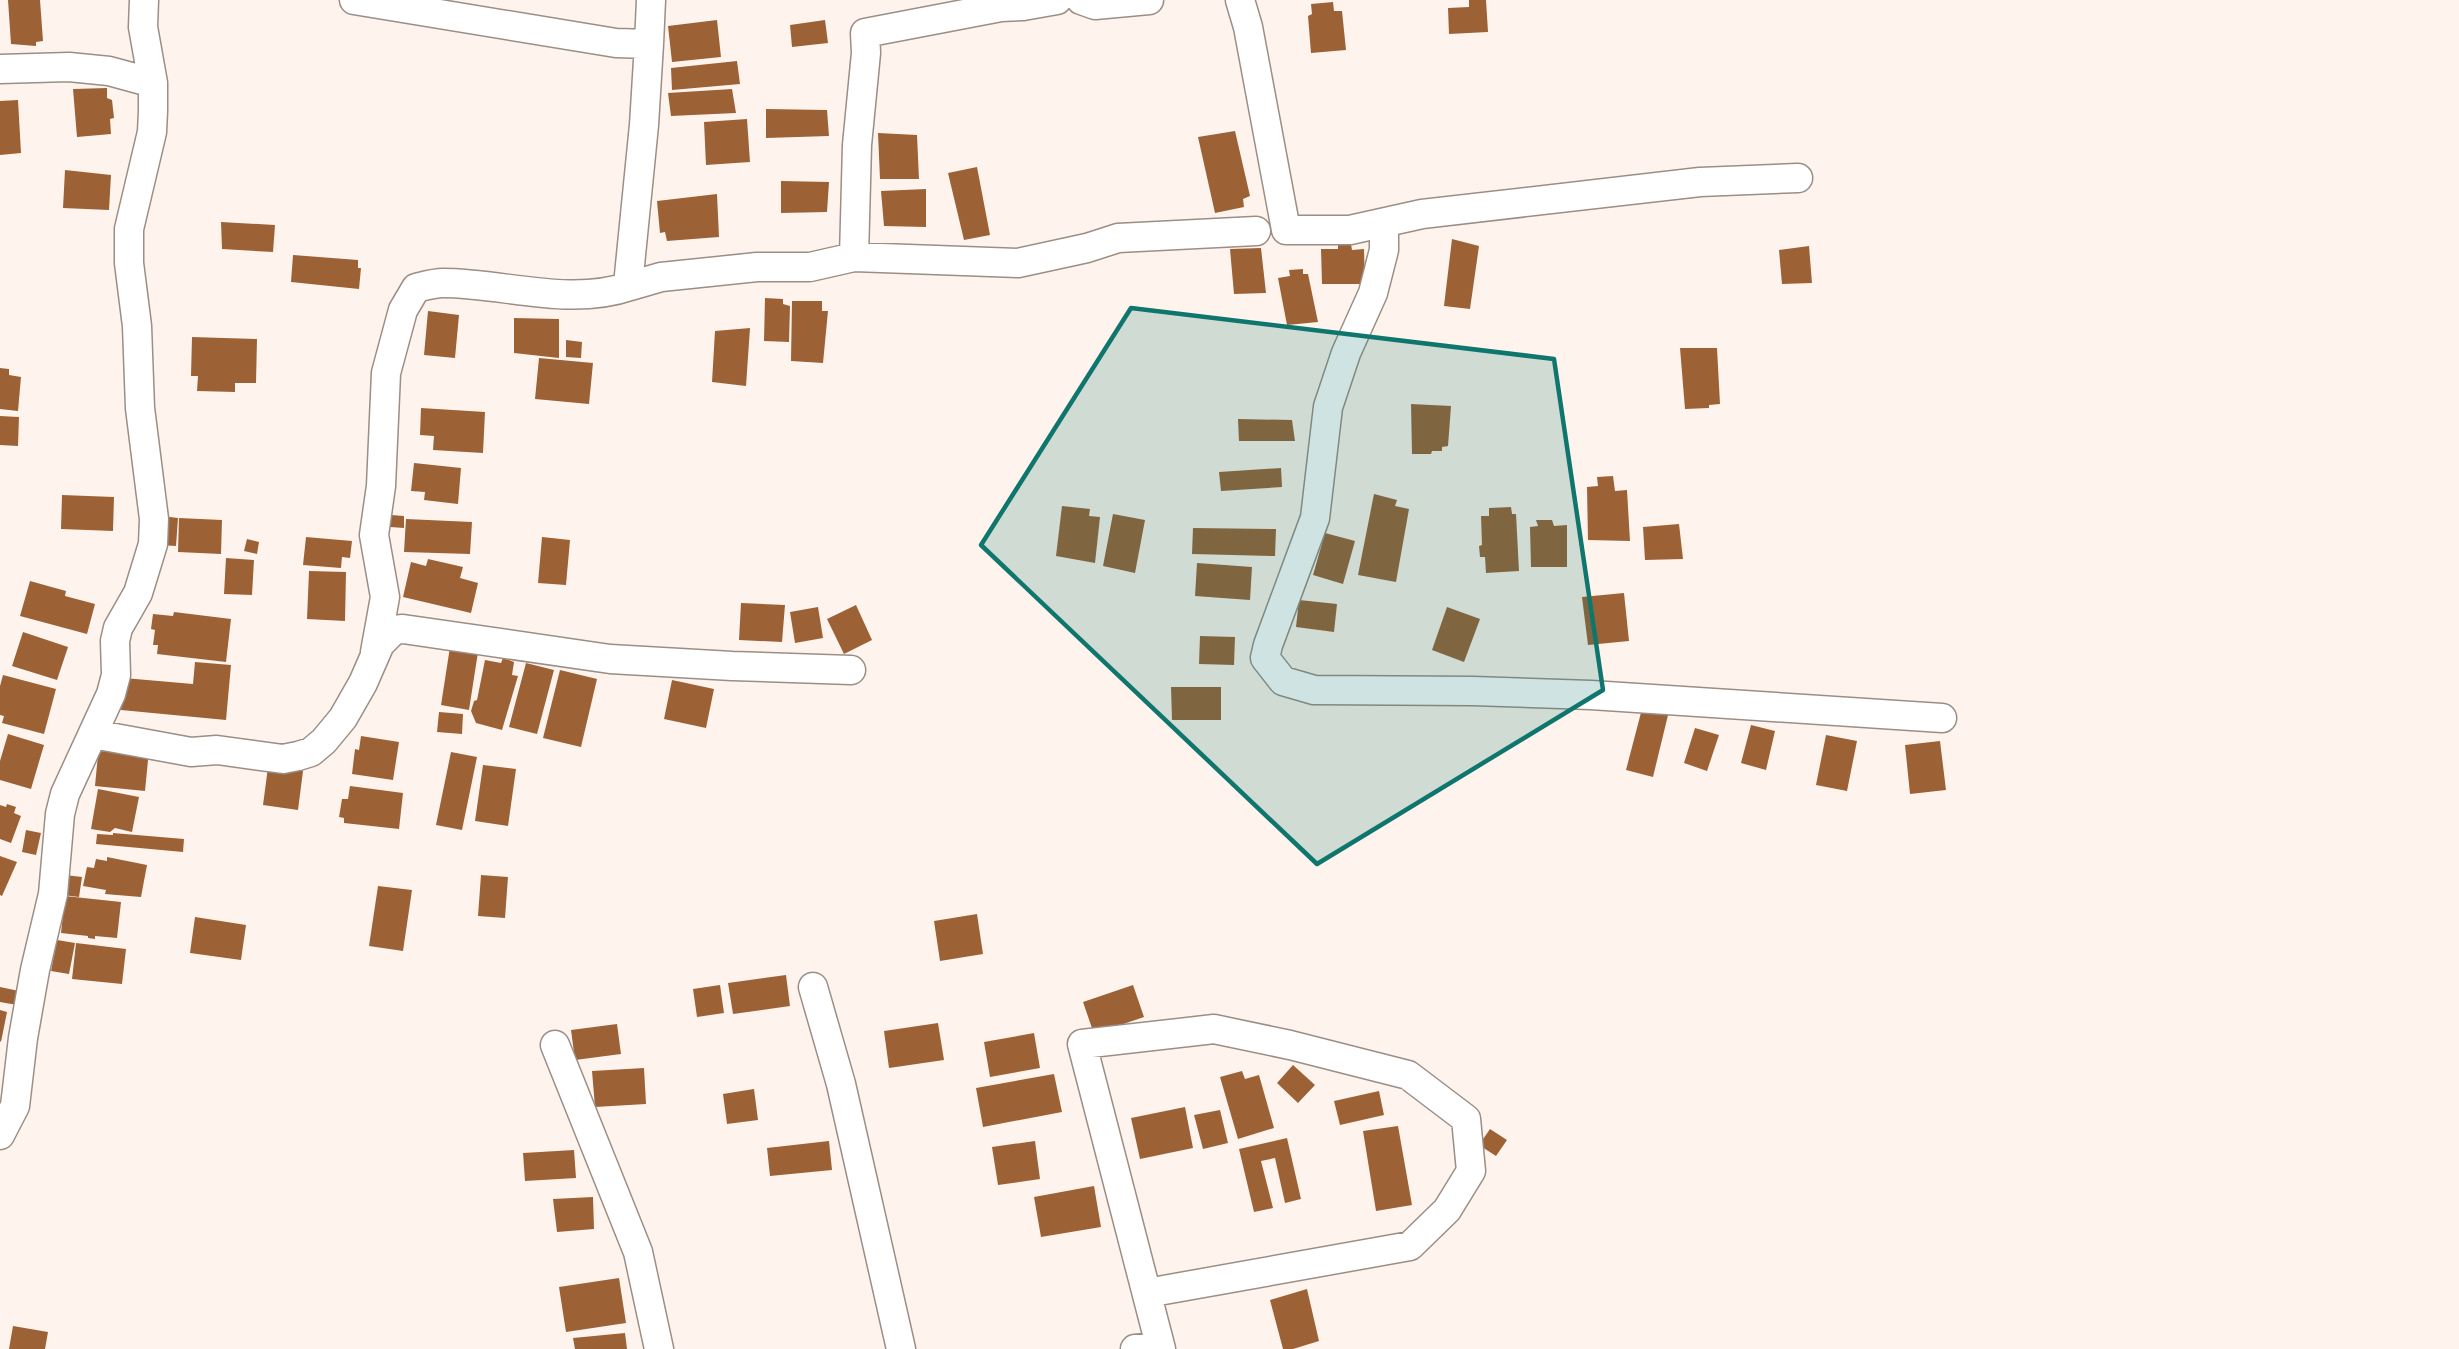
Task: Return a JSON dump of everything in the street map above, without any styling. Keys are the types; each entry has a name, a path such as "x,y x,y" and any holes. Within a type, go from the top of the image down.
{"street":[{"path":"354,0 616,43 649,44"},
{"path":"630,286 629,275 644,125 651,0"},
{"path":"854,257 857,145 866,52 865,33 1001,7 1057,0"},
{"path":"1081,0 1095,5 1149,0"},
{"path":"1240,0 1248,27 1286,230 1350,230 1456,210 1536,199 1603,195 1700,182 1798,178"},
{"path":"3,1120 15,1106 23,1038 35,970 53,894 60,814 64,795 111,694 116,675 115,641 118,628 138,592 153,544 154,519 140,408 137,326 129,252 129,229 152,132 153,84 145,47 146,2"},
{"path":"0,69 79,68 109,71 153,84"},
{"path":"1384,223 1384,250 1373,293 1346,353 1328,407 1315,518 1266,652 1265,658 1283,681 1314,690 1473,691 1591,695 1942,718"},
{"path":"374,658 385,597 374,535 381,486 386,373 403,310 416,288 441,282 574,295 611,293 661,277 757,267 810,267 854,257 1018,263 1088,248 1118,238 1256,231"},
{"path":"93,734 191,752 217,750 283,759 311,752 324,741 343,718 380,644 394,630 404,629 610,659 851,670"},
{"path":"813,987 841,1084 901,1349"},
{"path":"1147,1293 1410,1246 1447,1210 1471,1172 1466,1119 1408,1076 1290,1045 1214,1029 1082,1044 1147,1293 1152,1348"},
{"path":"555,1045 638,1252 659,1349"}],"highlighted area":[{"path":"1131,308 1554,359 1603,690 1317,864 981,545"}],"building":[{"path":"8,0 40,0 43,41 36,42 36,46 11,44"},
{"path":"1469,0 1486,0 1488,32 1449,34 1448,8 1469,7"},
{"path":"1333,2 1334,11 1342,11 1346,50 1311,53 1308,16 1312,14 1311,4"},
{"path":"717,20 721,57 672,62 668,26"},
{"path":"825,20 828,43 792,47 790,25"},
{"path":"737,61 740,84 672,90 671,68"},
{"path":"107,88 107,98 112,100 114,118 110,119 111,134 77,137 73,89"},
{"path":"732,89 736,113 671,116 668,93"},
{"path":"18,100 21,153 0,155 0,101"},
{"path":"766,109 827,110 829,136 766,138"},
{"path":"747,119 750,162 706,165 704,122"},
{"path":"1235,131 1250,196 1243,199 1244,207 1215,213 1198,137"},
{"path":"878,133 917,135 919,179 880,179"},
{"path":"977,167 990,235 964,240 948,173"},
{"path":"65,170 111,175 109,210 63,208"},
{"path":"781,181 829,182 827,212 781,213"},
{"path":"926,189 926,227 884,226 881,191"},
{"path":"717,194 719,237 667,241 665,232 660,233 657,201"},
{"path":"221,222 275,225 273,252 222,249"},
{"path":"1452,239 1479,246 1470,309 1444,306"},
{"path":"1338,242 1351,244 1352,250 1364,249 1365,284 1322,284 1321,249 1338,249"},
{"path":"1809,246 1812,283 1782,284 1779,250"},
{"path":"1261,248 1266,293 1234,294 1230,249"},
{"path":"293,255 358,260 358,268 361,268 359,289 291,282"},
{"path":"1303,269 1303,274 1308,274 1318,322 1287,325 1278,278 1290,276 1289,270"},
{"path":"765,298 783,299 783,304 790,306 789,342 764,341"},
{"path":"792,301 822,301 822,311 828,311 823,363 791,361"},
{"path":"428,311 459,315 455,358 424,355"},
{"path":"514,318 559,319 559,358 514,353"},
{"path":"750,328 746,386 712,382 715,331"},
{"path":"192,337 257,339 256,383 235,383 235,392 197,391 198,376 191,376"},
{"path":"566,340 582,342 581,358 566,357"},
{"path":"1680,348 1717,348 1720,404 1709,405 1709,408 1685,409"},
{"path":"539,358 593,363 589,404 535,399"},
{"path":"0,368 9,369 9,375 21,377 18,411 0,409"},
{"path":"1411,404 1451,406 1448,446 1442,447 1442,451 1432,451 1431,454 1412,454"},
{"path":"421,408 485,412 483,453 433,450 434,436 420,435"},
{"path":"0,416 19,417 18,446 0,445"},
{"path":"1238,419 1292,420 1295,441 1239,441"},
{"path":"414,463 461,468 458,504 424,500 425,492 411,491"},
{"path":"1281,468 1282,487 1221,491 1219,472"},
{"path":"1613,476 1615,491 1627,490 1630,541 1588,540 1587,487 1598,486 1597,477"},
{"path":"1374,494 1397,500 1395,506 1409,509 1396,582 1358,575"},
{"path":"62,495 114,497 113,531 61,529"},
{"path":"1062,506 1090,509 1089,516 1100,517 1095,563 1056,556"},
{"path":"1511,507 1512,514 1516,514 1519,571 1486,573 1485,557 1480,557 1479,546 1482,545 1481,516 1489,516 1489,508"},
{"path":"1113,514 1145,520 1135,573 1103,566"},
{"path":"391,515 404,516 404,528 390,527"},
{"path":"162,516 178,518 176,546 160,545"},
{"path":"179,518 222,520 221,554 178,552"},
{"path":"406,519 472,522 470,554 404,552"},
{"path":"1536,520 1552,520 1554,526 1567,525 1567,567 1531,567 1530,527 1538,526"},
{"path":"1679,524 1683,559 1645,560 1643,527"},
{"path":"1193,528 1276,529 1275,556 1192,554"},
{"path":"1325,533 1355,541 1343,584 1313,575"},
{"path":"306,537 352,541 350,558 342,557 341,568 303,565"},
{"path":"542,537 570,540 566,585 538,583"},
{"path":"247,539 259,542 257,554 244,551"},
{"path":"226,558 254,560 252,595 224,594"},
{"path":"428,559 463,567 460,578 478,583 471,613 403,597 411,562 426,566"},
{"path":"1197,563 1252,567 1250,600 1195,596"},
{"path":"309,571 346,572 345,621 307,619"},
{"path":"30,581 66,591 65,596 95,604 87,634 20,616"},
{"path":"1624,593 1629,641 1588,645 1582,597"},
{"path":"1299,600 1337,604 1334,632 1296,627"},
{"path":"741,603 785,605 782,642 739,640"},
{"path":"856,605 872,640 844,654 827,619"},
{"path":"818,607 823,638 795,643 790,612"},
{"path":"1447,607 1480,619 1464,662 1432,650"},
{"path":"174,612 231,619 226,662 157,654 158,645 153,645 155,630 151,629 153,614 173,616"},
{"path":"23,632 68,647 57,680 12,666"},
{"path":"1200,636 1235,637 1234,665 1199,664"},
{"path":"450,647 478,652 469,710 441,705"},
{"path":"503,658 514,662 512,675 518,676 502,730 476,723 471,711 474,701 477,700 485,660 501,663"},
{"path":"195,662 231,665 226,720 121,710 124,678 193,684"},
{"path":"526,663 554,670 537,734 509,727"},
{"path":"560,670 597,679 581,747 543,738"},
{"path":"3,675 56,689 44,734 2,723 4,716 0,715 0,686"},
{"path":"672,680 714,689 706,728 664,719"},
{"path":"1171,687 1221,687 1221,720 1172,720"},
{"path":"1643,705 1669,711 1653,777 1626,770"},
{"path":"439,712 463,714 462,734 437,732"},
{"path":"1751,725 1775,731 1766,770 1741,763"},
{"path":"1695,728 1719,735 1707,771 1684,763"},
{"path":"8,734 44,745 31,789 0,780 0,761"},
{"path":"1826,735 1857,741 1847,791 1816,785"},
{"path":"361,736 399,742 393,780 352,774 355,749 359,750"},
{"path":"1940,741 1946,790 1910,794 1905,745"},
{"path":"99,744 149,750 145,791 95,786"},
{"path":"451,752 477,757 462,830 436,825"},
{"path":"483,765 516,769 508,826 475,821"},
{"path":"268,767 303,771 298,810 263,805"},
{"path":"350,786 403,793 399,829 344,823 344,818 339,817 342,799 348,799"},
{"path":"98,789 139,797 132,832 115,828 110,832 91,829"},
{"path":"7,804 16,807 14,813 21,816 11,843 0,839 0,805 6,807"},
{"path":"26,830 41,833 36,855 22,852"},
{"path":"113,833 184,839 183,852 96,844 97,834 113,835"},
{"path":"0,856 17,862 2,896 0,895"},
{"path":"107,857 147,865 141,897 105,894 106,890 83,886 87,867 94,868 96,859 107,861"},
{"path":"65,875 82,877 79,897 63,895"},
{"path":"481,875 508,877 505,918 478,916"},
{"path":"378,886 412,890 403,951 369,946"},
{"path":"65,896 121,902 117,938 95,936 95,939 61,933"},
{"path":"977,914 983,954 940,961 934,921"},
{"path":"195,917 246,925 241,960 190,953"},
{"path":"57,940 75,943 69,974 51,971"},
{"path":"76,943 126,949 122,984 72,979"},
{"path":"786,975 790,1006 733,1014 728,983"},
{"path":"720,985 724,1013 697,1017 693,989"},
{"path":"1133,985 1144,1017 1094,1034 1083,1002"},
{"path":"0,987 19,991 17,1005 0,1002"},
{"path":"0,1010 7,1012 1,1042 0,1041"},
{"path":"938,1023 944,1060 889,1068 884,1031"},
{"path":"617,1024 621,1054 575,1060 571,1030"},
{"path":"1034,1033 1040,1068 990,1077 984,1042"},
{"path":"1293,1065 1315,1085 1298,1103 1277,1083"},
{"path":"644,1068 646,1104 595,1107 592,1071"},
{"path":"1242,1071 1245,1079 1259,1075 1274,1128 1238,1139 1220,1077"},
{"path":"1054,1074 1062,1112 983,1127 976,1088"},
{"path":"754,1089 758,1120 727,1124 723,1094"},
{"path":"1379,1091 1384,1115 1340,1125 1334,1101"},
{"path":"1185,1107 1193,1148 1140,1159 1131,1118"},
{"path":"1220,1110 1228,1143 1203,1149 1194,1115"},
{"path":"1398,1126 1412,1205 1376,1211 1363,1131"},
{"path":"1490,1129 1507,1140 1496,1156 1479,1145"},
{"path":"1287,1138 1301,1199 1285,1203 1275,1158 1261,1161 1273,1208 1254,1212 1239,1149"},
{"path":"829,1141 832,1170 770,1176 767,1148"},
{"path":"1035,1141 1040,1179 998,1185 992,1147"},
{"path":"574,1150 576,1178 525,1181 523,1153"},
{"path":"1094,1186 1101,1227 1041,1237 1034,1197"},
{"path":"593,1197 594,1229 557,1232 553,1199"},
{"path":"619,1278 626,1323 566,1332 559,1287"},
{"path":"1307,1289 1319,1341 1293,1349 1283,1349 1270,1300"},
{"path":"13,1326 48,1332 45,1349 9,1349"},
{"path":"625,1333 627,1349 575,1349 573,1338"}]}
